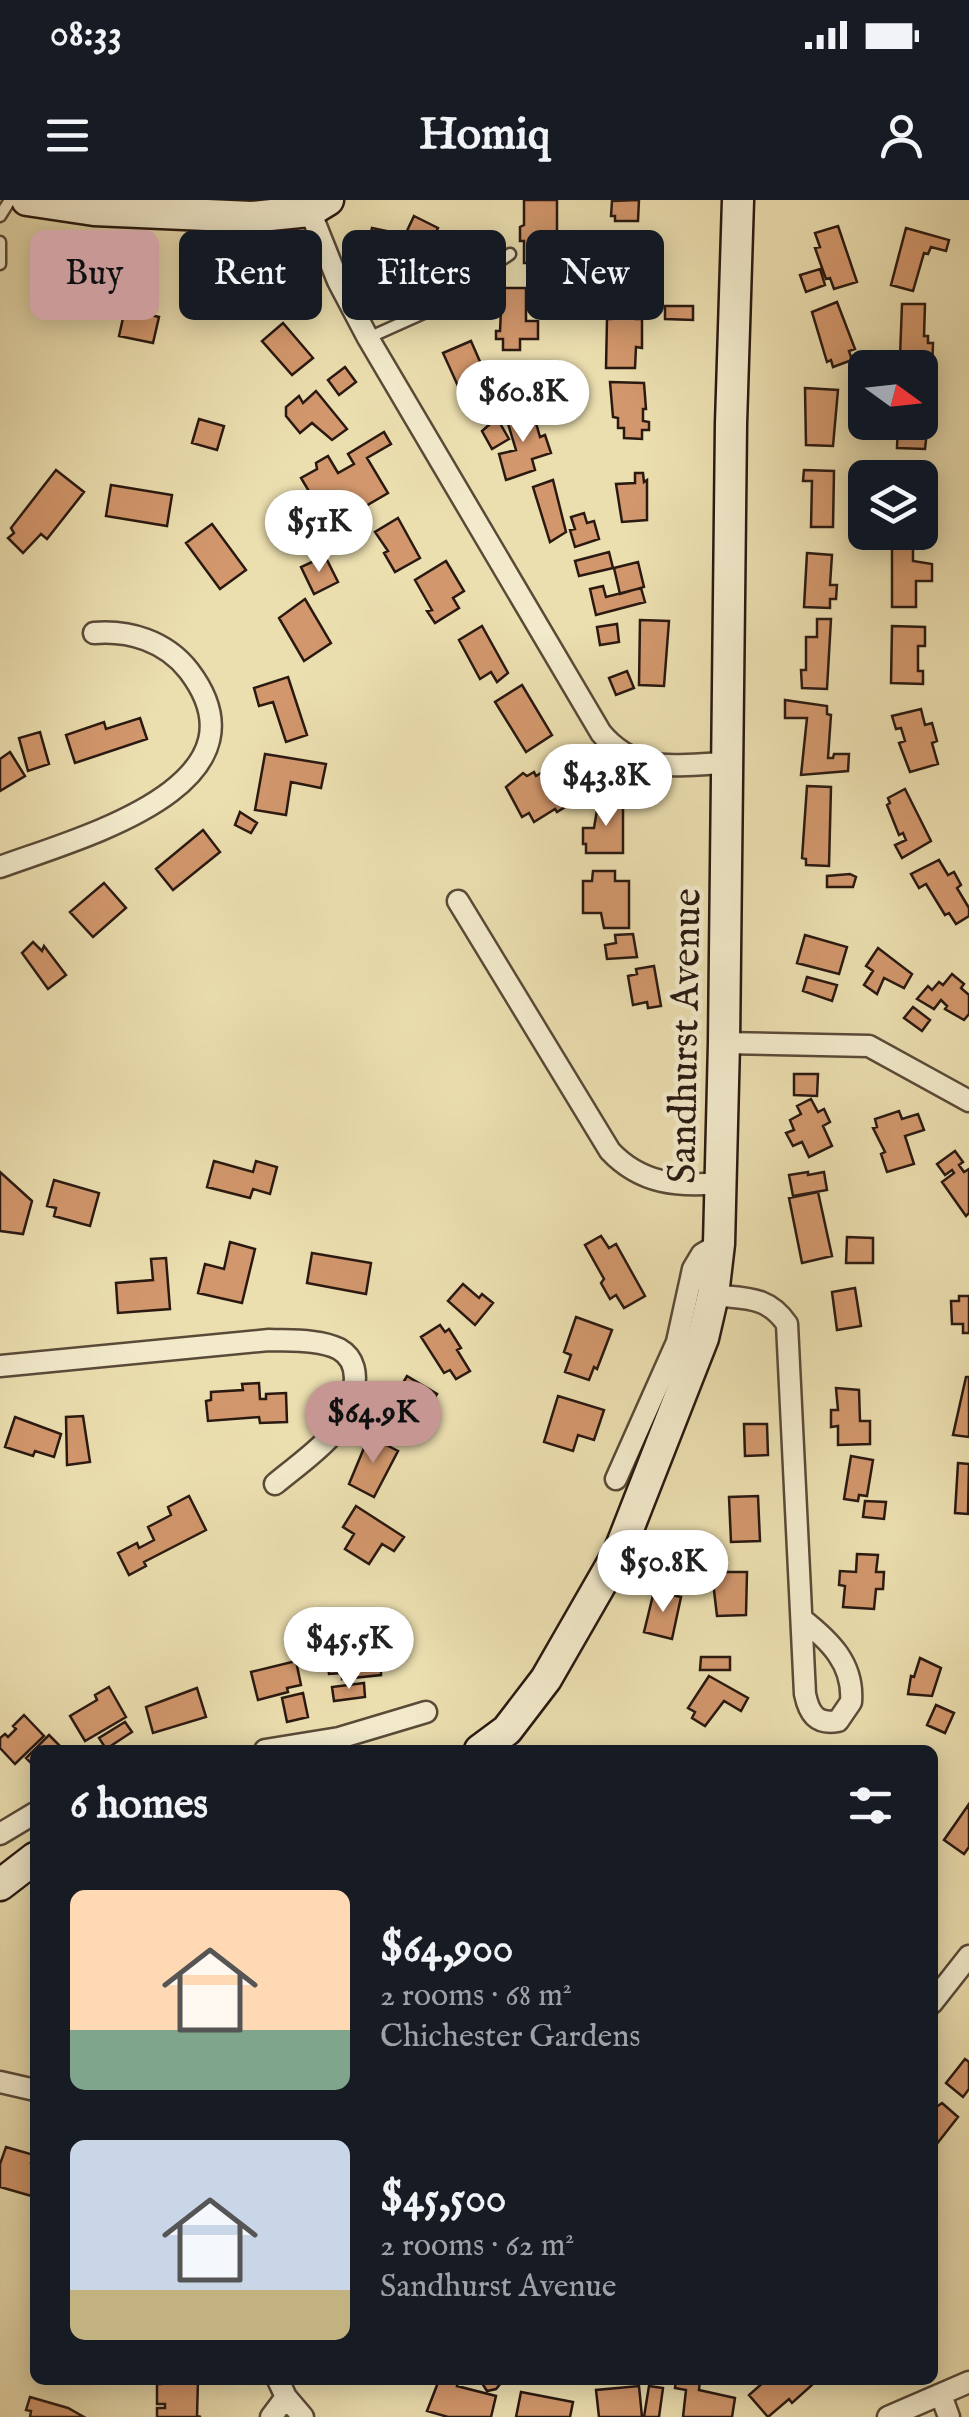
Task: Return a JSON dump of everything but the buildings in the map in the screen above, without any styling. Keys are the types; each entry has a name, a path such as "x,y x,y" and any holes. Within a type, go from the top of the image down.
{"street":[{"path":"27,200 94,210 252,216 319,205 338,281 368,338 601,732 614,749 642,763 728,763"},
{"name":"Sandhurst Avenue","path":"487,1745 507,1730 546,1679 619,1552 703,1338 713,1295 721,1183 731,424 738,200"},
{"path":"0,868 128,819 168,796 192,776 204,752 211,720 203,694 187,668 164,648 132,634 94,633"},
{"path":"458,901 610,1151 622,1164 652,1180 692,1186 721,1183"},
{"path":"724,1043 870,1046 969,1102"},
{"path":"616,1479 677,1342 698,1260 719,1244"},
{"path":"713,1295 758,1300 772,1306 787,1324 802,1619"},
{"path":"0,1366 269,1340 302,1341 342,1350 356,1371 342,1419 330,1436 275,1484"},
{"path":"296,1745 339,1738 426,1712"},
{"path":"0,1834 30,1816"},
{"path":"0,1885 30,1862"},
{"path":"938,1995 969,1956"},
{"path":"0,2082 30,2089"},
{"path":"888,2417 969,2382"},
{"path":"272,2417 282,2389"},
{"path":"282,2389 303,2417"},
{"path":"940,2395 949,2417"}],"lane":[{"path":"0,216 10,200"},
{"path":"0,242 0,264"},
{"path":"368,338 426,312 510,254"}]}
